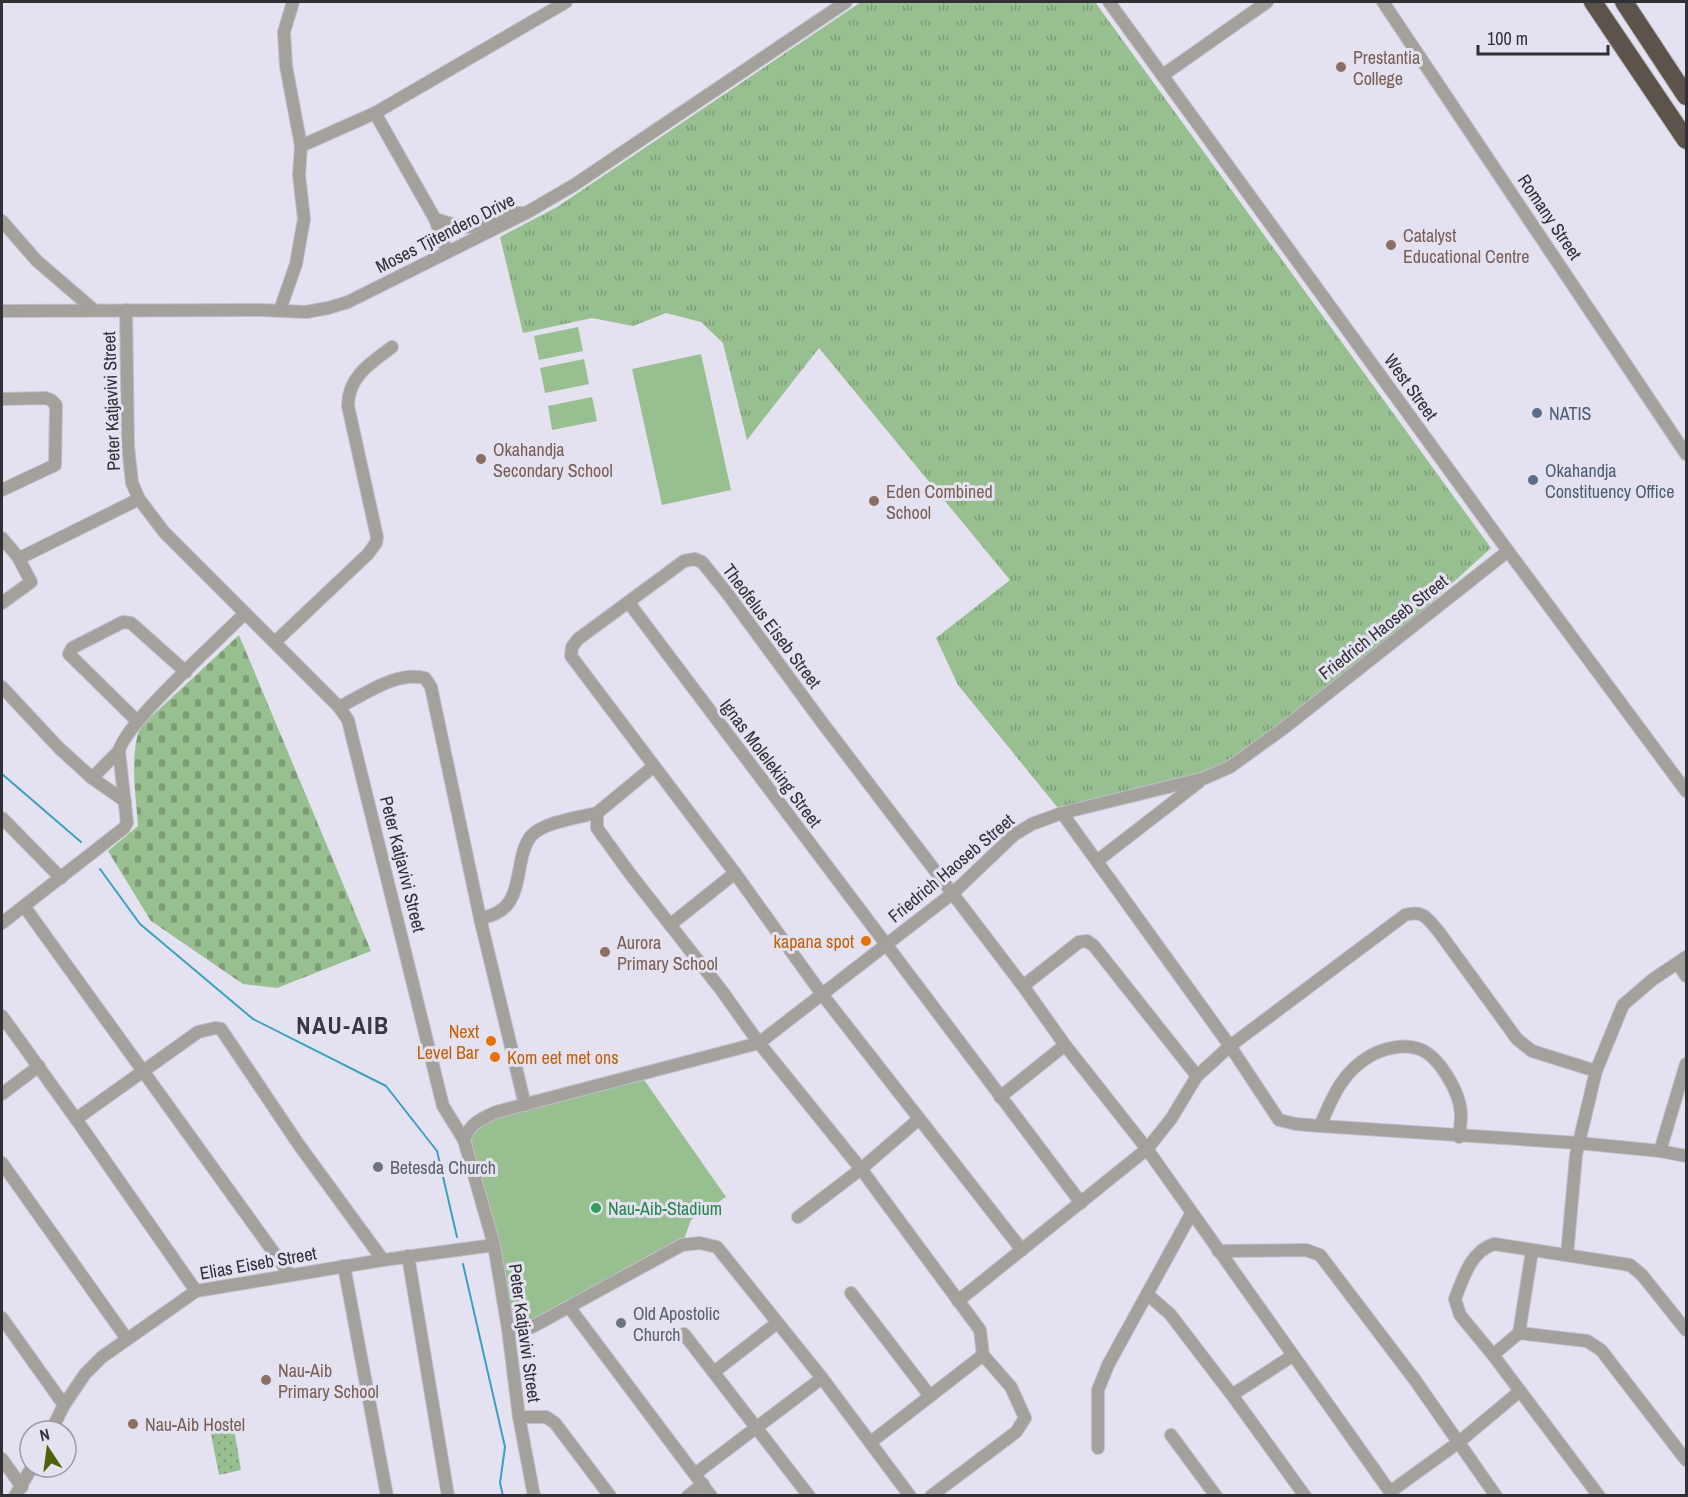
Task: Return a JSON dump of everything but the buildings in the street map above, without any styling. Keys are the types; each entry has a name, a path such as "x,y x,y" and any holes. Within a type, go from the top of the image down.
{"highway":[{"path":"1593,2 1686,140"},
{"path":"1624,2 1686,96"}],"street":[{"path":"280,310 296,264 304,219 299,175 301,146 286,66 284,32 293,2"},
{"path":"301,146 375,113 566,2"},
{"name":"Moses Tjitendero Drive","path":"2,311 280,310 306,312 348,302 526,213 574,185 846,2"},
{"name":"West Street","path":"1109,2 1508,551 1686,791"},
{"path":"1163,75 1267,2"},
{"name":"Romany Street","path":"1383,2 1686,454"},
{"path":"375,113 435,219 447,252"},
{"path":"435,219 462,227 503,213 526,213"},
{"path":"2,221 37,261 94,310"},
{"name":"Peter Katjavivi Street","path":"126,310 128,446 132,483 139,499 164,532 339,707 348,720 443,1106 464,1140 494,1245 519,1417 534,1496"},
{"path":"275,642 368,554 376,543 377,537 348,398 351,385 362,370 392,347"},
{"path":"2,399 46,398 56,405 55,465 2,490"},
{"path":"18,557 139,499"},
{"path":"2,538 18,557 31,582 2,603"},
{"name":"Friedrich Haoseb Street","path":"464,1140 474,1123 496,1112 759,1043 953,893 1014,836 1032,824 1062,813 1205,778 1230,767 1284,728 1508,551"},
{"name":"Theofelus Eiseb Street","path":"953,893 702,561 695,559 684,561 578,639 572,647 572,657 735,873 822,993 1022,1250"},
{"name":"Ignas Moleleking Street","path":"629,603 1081,1203"},
{"path":"2,923 124,828 127,823 119,751 121,744 137,721 245,613"},
{"path":"137,721 69,654 72,648 123,621 131,623 186,672"},
{"path":"339,707 400,677 414,675 425,678 431,687 480,918 525,1105"},
{"path":"2,687 59,748 92,778 125,801"},
{"path":"92,778 119,751"},
{"path":"480,918 501,910 513,895 531,836 538,830 563,821 597,813 654,766"},
{"path":"1096,861 1205,778"},
{"path":"597,813 597,828 759,1043 861,1169 980,1330 983,1355 1011,1387 1025,1418 1016,1432 931,1496"},
{"path":"1062,813 1230,1046 1279,1120 1296,1124 1459,1137 1578,1143 1686,1155"},
{"path":"2,818 60,878"},
{"path":"670,925 735,873"},
{"path":"953,893 1065,1045 1147,1149 1392,1494 1520,1391"},
{"path":"24,906 290,1275"},
{"path":"958,1301 1147,1149 1171,1119 1197,1076 1230,1046 1405,915 1415,913 1425,916 1517,1039 1532,1051 1596,1071"},
{"path":"1023,986 1079,942 1087,941 1094,946 1197,1076"},
{"path":"1567,1256 1578,1143 1596,1071 1623,1005 1652,980 1682,960 1686,976"},
{"path":"2,1016 196,1291"},
{"path":"76,1119 198,1032 221,1029 299,1145 383,1260"},
{"path":"1000,1097 1065,1045"},
{"path":"1320,1126 1335,1091 1352,1071 1371,1055 1394,1047 1416,1048 1436,1060 1454,1088 1461,1112 1459,1137"},
{"path":"1660,1151 1686,1064"},
{"path":"2,1094 39,1066"},
{"path":"798,1217 861,1169 919,1119"},
{"path":"2,1163 6,1178 127,1339"},
{"path":"1098,1448 1098,1390 1108,1365 1191,1214"},
{"path":"508,1329 531,1327 682,1245 700,1243 717,1247 822,1378 910,1496"},
{"path":"1599,1496 1493,1354 1460,1315 1455,1299 1464,1275 1477,1253 1483,1247 1494,1244 1630,1265 1642,1275 1686,1330"},
{"name":"Elias Eiseb Street","path":"57,1419 85,1374 102,1357 196,1291 408,1256 494,1245"},
{"path":"1218,1251 1306,1250 1320,1255 1415,1380 1496,1496"},
{"path":"1493,1354 1520,1333 1532,1251"},
{"path":"408,1256 448,1496"},
{"path":"344,1266 387,1496"},
{"path":"851,1293 930,1396"},
{"path":"1147,1294 1170,1314 1305,1496"},
{"path":"569,1307 711,1496"},
{"path":"2,1318 64,1405"},
{"path":"714,1372 777,1323"},
{"path":"1520,1333 1587,1341 1601,1350 1686,1460"},
{"path":"684,1334 810,1496"},
{"path":"871,1442 983,1355"},
{"path":"1232,1395 1292,1356"},
{"path":"688,1496 699,1479 758,1427 822,1378"},
{"path":"519,1417 546,1417 555,1422 610,1496"},
{"path":"1171,1435 1216,1496"},
{"path":"2,1459 19,1491"}],"green space":[{"path":"861,2 1095,2 1491,548 1358,669 1230,767 1062,813 958,685 936,638 1010,580 819,348 747,440 723,343 701,322 666,313 633,326 592,318 523,333 500,237 557,207"},
{"path":"578,327 583,351 539,360 534,336"},
{"path":"701,354 731,490 662,505 632,369"},
{"path":"584,359 589,384 545,393 540,368"},
{"path":"592,397 597,421 552,430 548,406"},
{"path":"239,635 371,951 277,988 243,984 151,921 108,851 138,826 134,764 140,727"},
{"name":"Nau-Aib-Stadium","path":"640,1074 726,1197 691,1220 682,1245 532,1327 508,1329 468,1130 474,1123"},
{"path":"234,1429 241,1470 219,1475 211,1434"}],"waterway":[{"path":"2,774 81,842"},
{"path":"100,869 140,924 253,1019 386,1086 437,1151 457,1237"},
{"path":"463,1264 505,1447 500,1483 503,1496"}],"place":[{"name":"Prestantia College","path":"1341,67"},
{"name":"Catalyst Educational Centre","path":"1391,245"},
{"name":"NATIS","path":"1537,413"},
{"name":"Okahandja Secondary School","path":"481,459"},
{"name":"Okahandja Constituency Office","path":"1533,480"},
{"name":"Eden Combined School","path":"874,501"},
{"name":"kapana spot","path":"866,941"},
{"name":"Aurora Primary School","path":"605,952"},
{"name":"Next Level Bar","path":"491,1041"},
{"name":"Kom eet met ons","path":"495,1057"},
{"name":"Betesda Church","path":"378,1167"},
{"name":"Nau-Aib-Stadium","path":"596,1208"},
{"name":"Old Apostolic Church","path":"621,1323"},
{"name":"Nau-Aib Primary School","path":"266,1380"},
{"name":"Nau-Aib Hostel","path":"133,1424"}],"district":[{"name":"NAU-AIB","path":"343,1025"}]}
